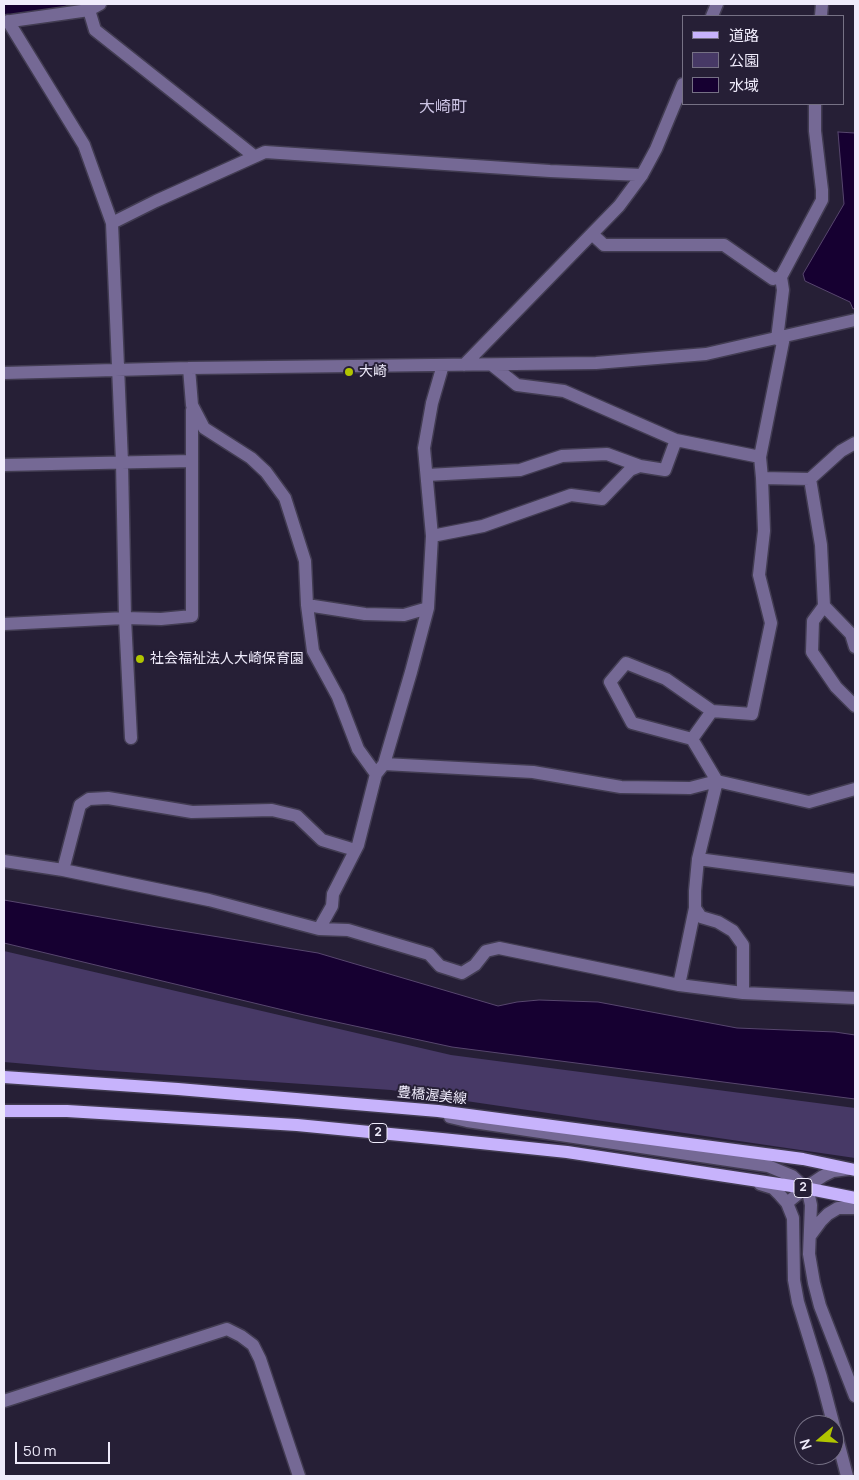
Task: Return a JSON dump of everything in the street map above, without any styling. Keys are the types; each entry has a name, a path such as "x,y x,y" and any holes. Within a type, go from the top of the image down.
{"main road":[{"name":"豊橋渥美線","path":"4,1077 419,1109 803,1158 852,1169"},
{"name":"2","path":"4,1111 67,1111 307,1126 567,1152 805,1188 855,1198"}],"street":[{"path":"131,738 125,618 122,462 112,224 84,145 6,22 95,7 95,30 254,156"},
{"path":"464,365 619,206 642,175 656,149 682,86"},
{"path":"679,985 695,908 694,891 698,859 717,781 692,739 632,723 610,682 626,663 666,679 712,711 752,714 771,623 759,575 764,531 760,457 780,338 782,277 822,200 815,130 815,105"},
{"path":"112,224 156,201 265,152 550,171 642,175"},
{"path":"592,234 604,245 724,245 773,279 782,277"},
{"path":"4,373 189,368 596,364 697,354 780,338 855,320"},
{"path":"319,929 332,906 333,894 355,850 412,672 428,608 432,536 424,448 432,403 443,365"},
{"path":"492,365 517,385 564,391 676,440 760,457"},
{"path":"4,624 125,618 161,619 192,616 192,405 189,368"},
{"path":"192,405 204,428 251,458 266,472 285,498 306,561 307,605 314,651 338,697 358,749 380,769 533,772 622,787 690,788 717,781 809,802 855,789"},
{"path":"427,475 520,470 562,456 607,454 640,466 665,470 676,440"},
{"path":"762,478 810,479 841,450 855,443"},
{"path":"4,465 192,461"},
{"path":"432,536 483,526 571,495 602,498 630,470 640,466"},
{"path":"810,479 820,545 824,606 813,621 812,652 836,687 855,706"},
{"path":"307,605 365,614 404,615 428,608"},
{"path":"824,606 853,633 855,647"},
{"path":"692,739 712,711"},
{"path":"63,870 80,805 89,799 108,798 192,812 272,810 297,816 322,840 355,850"},
{"path":"698,859 855,880"},
{"path":"4,861 63,870 209,900 319,929 348,930 429,954 440,966 462,973 475,965 486,951 499,948 679,985 743,993 855,998"},
{"path":"695,908 701,917 718,922 733,931 743,945 743,993"},
{"path":"419,1109 467,1121 768,1166 792,1176 805,1188 812,1205 809,1254 820,1306 855,1396"},
{"path":"787,1203 805,1188 833,1172 852,1169"},
{"path":"750,1180 773,1188 787,1203 793,1218 794,1280 798,1302 824,1385 847,1476"},
{"path":"809,1238 828,1214 838,1208 855,1208"},
{"path":"4,1401 227,1329 241,1336 252,1345 260,1359 299,1476"}],"green space":[{"path":"4,951 451,1055 855,1108 855,1158 391,1090 4,1062"}],"water":[{"path":"838,132 855,133 855,308 853,309 850,302 805,281 803,274 844,204"},
{"path":"4,900 318,953 498,1006 539,1000 598,1002 737,1028 835,1032 855,1035 855,1099 452,1047 304,1015 4,943"}],"waterway":[{"path":"4,11 55,4"}],"place":[{"name":"大崎","path":"349,372"},
{"name":"社会福祉法人大崎保育園","path":"140,659"}],"district":[{"name":"大崎町","path":"443,108"}]}
